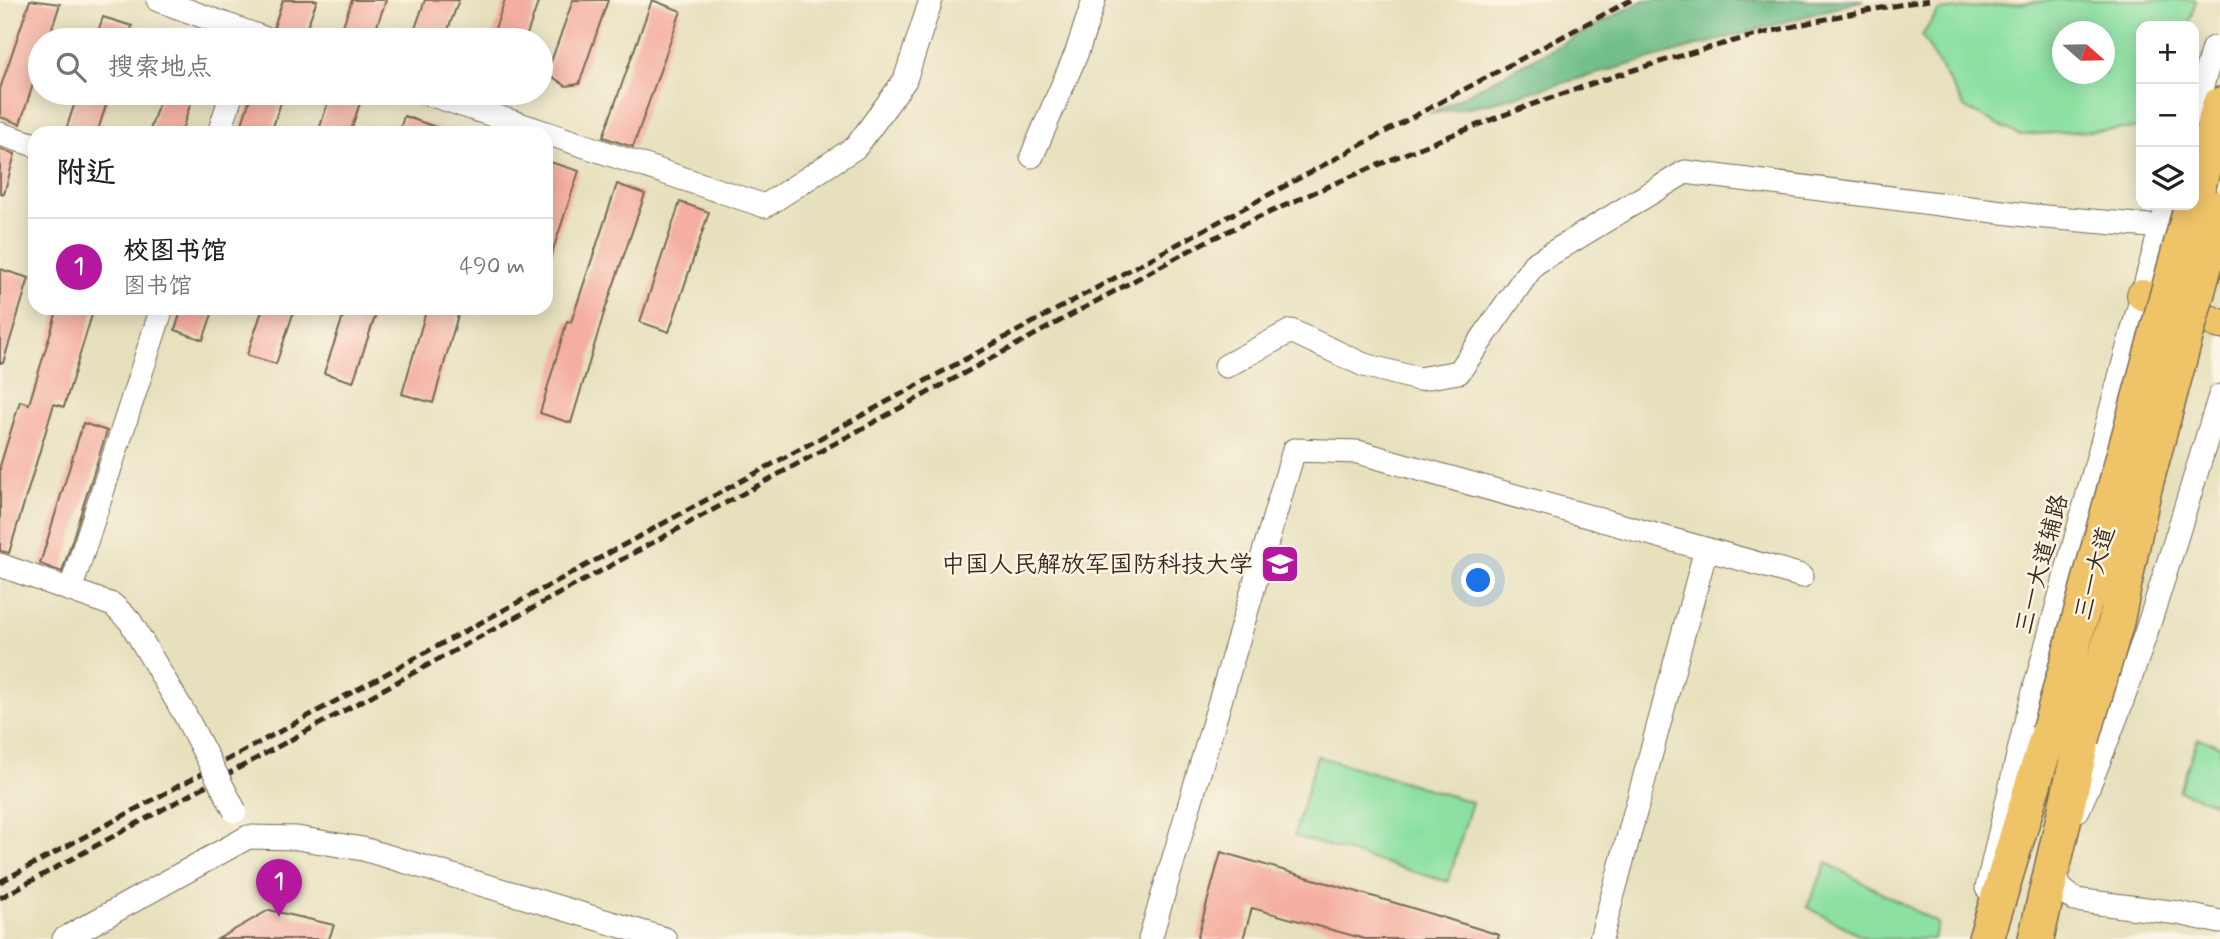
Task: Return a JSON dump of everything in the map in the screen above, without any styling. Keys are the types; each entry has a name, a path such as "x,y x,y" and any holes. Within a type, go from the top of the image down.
{"highway":[{"name":"三一大道","path":"2199,180 2220,105"},
{"name":"三一大道","path":"1986,939 2065,735 2116,622 2143,492 2220,208"},
{"name":"三一大道","path":"2037,939 2054,862 2065,735 2191,210"},
{"path":"2116,622 2165,498 2220,295"}],"main road":[{"path":"2144,288 2220,307"},
{"path":"2144,288 2220,324"}],"street":[{"path":"158,0 230,28"},
{"path":"553,135 765,206 856,147 905,80 931,0"},
{"path":"1032,156 1077,52 1094,0"},
{"path":"2199,96 2213,48"},
{"path":"221,126 228,105"},
{"path":"462,105 525,126"},
{"path":"0,134 28,143"},
{"path":"1226,366 1291,331 1364,365 1418,379 1458,372 1534,264 1685,172 2021,215 2161,227"},
{"name":"三一大道辅路","path":"1977,939 1993,854 2026,717 2166,210"},
{"path":"71,587 160,315"},
{"path":"2220,396 2132,677 2106,747 2054,862 2059,887 2075,900 2178,913 2220,922"},
{"path":"1150,939 1294,450 1358,452 1802,576"},
{"path":"1601,939 1706,550"},
{"path":"0,565 71,587 113,605 130,621 184,713 248,837"},
{"path":"64,939 248,837 297,838 363,849 665,939"},
{"path":"2037,939 2056,917 2074,909 2178,922 2220,931"}],"green space":[{"path":"1644,0 1864,0 1494,102 1430,114"},
{"path":"2056,0 2196,0 2190,21 2136,21 2136,128 2019,135 1965,108 1922,36 1938,11"},
{"path":"2198,738 2220,746 2220,805 2179,791"},
{"path":"1317,756 1472,802 1448,882 1294,836"},
{"path":"1827,863 1938,923 1934,939 1868,939 1807,907"}],"building":[{"path":"30,0 60,4 52,28 28,28 28,100 20,124 0,117 0,89"},
{"path":"283,0 317,0 306,28 274,27"},
{"path":"352,0 386,0 376,28 342,28"},
{"path":"425,0 459,0 448,28 415,28"},
{"path":"505,0 539,0 529,28 495,28"},
{"path":"573,0 608,0 579,84 566,86 553,77 553,56"},
{"path":"652,0 681,11 633,147 603,137"},
{"path":"103,17 132,26 131,28 99,28"},
{"path":"74,105 106,105 99,126 67,126"},
{"path":"158,105 190,105 183,126 151,126"},
{"path":"248,105 280,105 273,126 241,126"},
{"path":"327,105 359,105 352,126 320,126"},
{"path":"404,116 433,126 401,126"},
{"path":"0,149 15,154 4,194 0,193"},
{"path":"553,163 579,171 553,250"},
{"path":"617,184 645,194 604,313 571,423 540,413 567,321 571,322"},
{"path":"680,202 709,212 669,332 640,322"},
{"path":"0,269 28,278 28,281 3,363 0,363"},
{"path":"56,315 92,315 64,407 54,404 9,553 0,551 0,466 20,401 29,404"},
{"path":"180,315 212,315 203,340 175,330"},
{"path":"261,315 293,315 276,364 247,355"},
{"path":"344,315 376,315 353,382 324,373"},
{"path":"425,315 458,315 433,403 402,394"},
{"path":"83,423 107,431 62,572 40,564"},
{"path":"1221,852 1499,935 1498,939 1365,939 1252,908 1243,939 1197,939"},
{"path":"269,910 334,925 329,939 218,939"}],"railway":[{"path":"0,882 1631,0"},
{"path":"0,898 1205,242 1380,164 1559,95 1649,65 1741,39 1834,17 1929,0"}],"place":[{"name":"中国人民解放军国防科技大学","path":"1280,564"},
{"name":"校图书馆","path":"279,917"}]}
